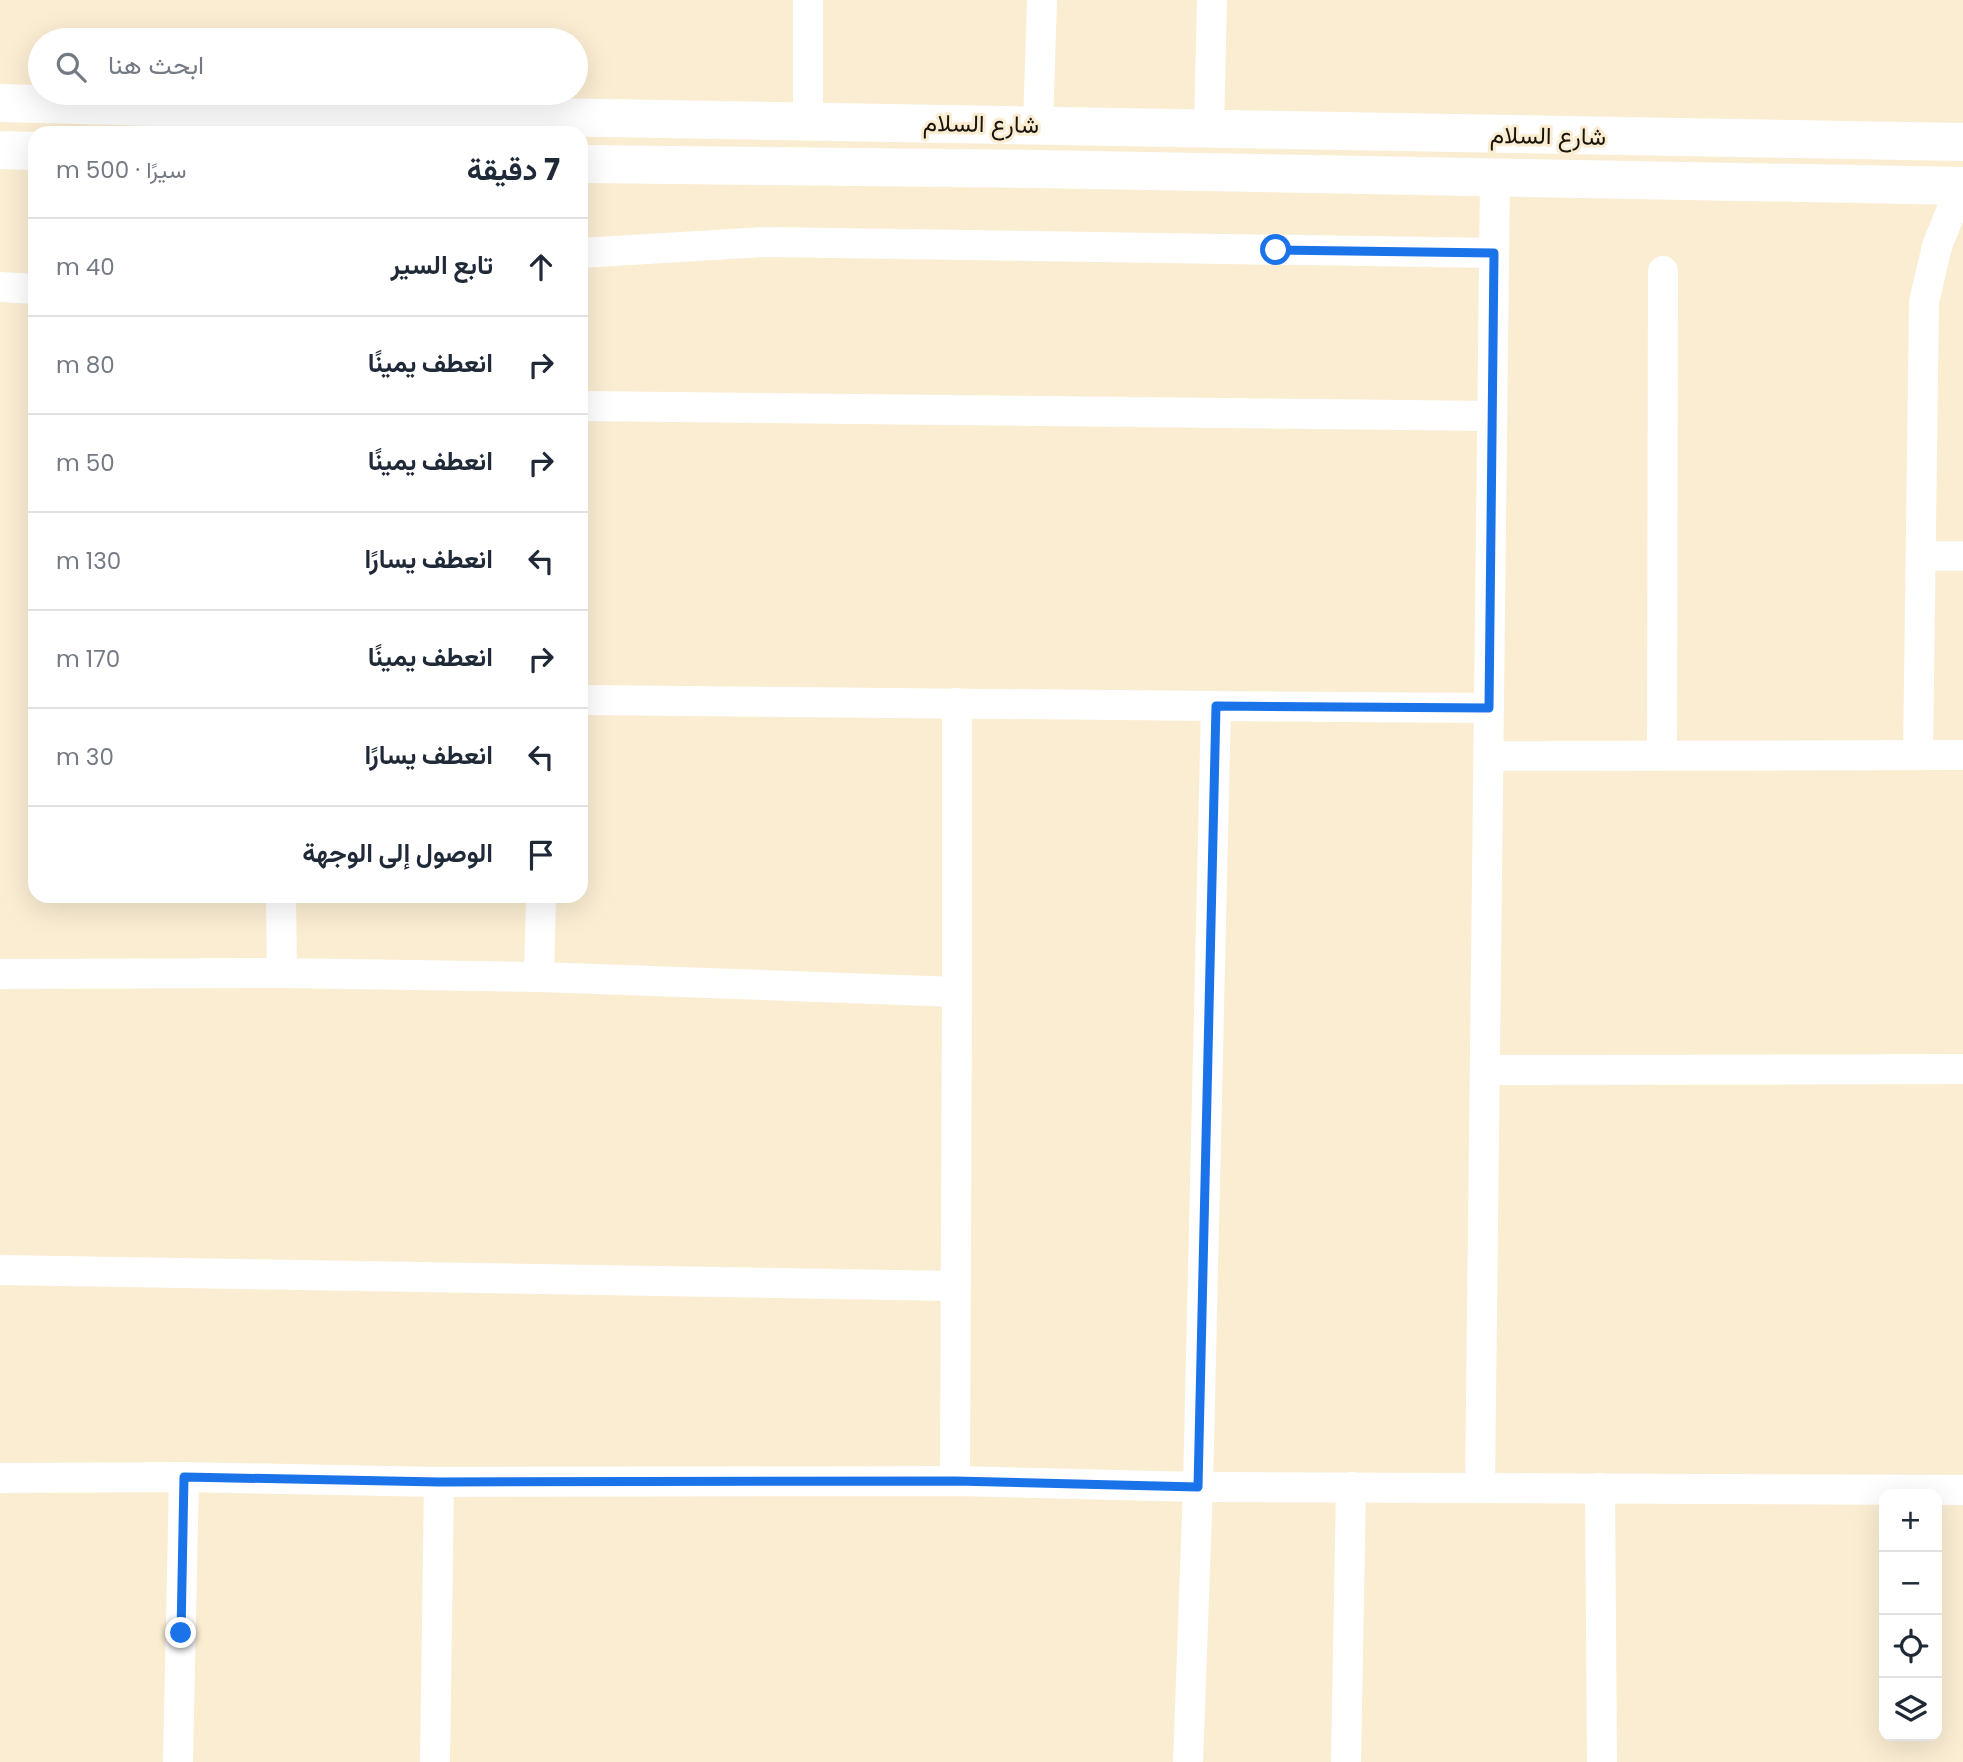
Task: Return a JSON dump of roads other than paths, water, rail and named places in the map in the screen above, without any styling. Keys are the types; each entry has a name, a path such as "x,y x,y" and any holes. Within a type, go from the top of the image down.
{"main road":[{"name":"شارع السلام","path":"0,103 28,104"},
{"name":"شارع السلام","path":"85,105 808,122 1963,142"},
{"path":"0,150 28,151"},
{"name":"شارع السلام","path":"588,164 1962,186"}],"street":[{"path":"808,0 808,122"},
{"path":"1038,125 1042,0"},
{"path":"1209,128 1212,0"},
{"path":"1480,1487 1495,177"},
{"path":"1919,755 1924,302 1937,246 1962,186"},
{"path":"588,254 765,242 1494,253"},
{"path":"1662,755 1663,271"},
{"path":"0,287 28,289"},
{"path":"588,407 1492,416"},
{"path":"1922,556 1963,556"},
{"path":"588,700 1489,708"},
{"path":"955,1481 957,703"},
{"path":"1188,1762 1198,1487 1216,706"},
{"path":"1489,756 1963,755"},
{"path":"281,903 282,973"},
{"path":"539,977 541,903"},
{"path":"0,974 282,973 539,977 957,992"},
{"path":"1485,1070 1963,1069"},
{"path":"0,1270 955,1286"},
{"path":"178,1762 184,1477"},
{"path":"0,1478 184,1477 439,1482 955,1481 1198,1487 1963,1490"},
{"path":"435,1762 439,1482"},
{"path":"1346,1762 1351,1487"},
{"path":"1600,1488 1602,1762"}]}
